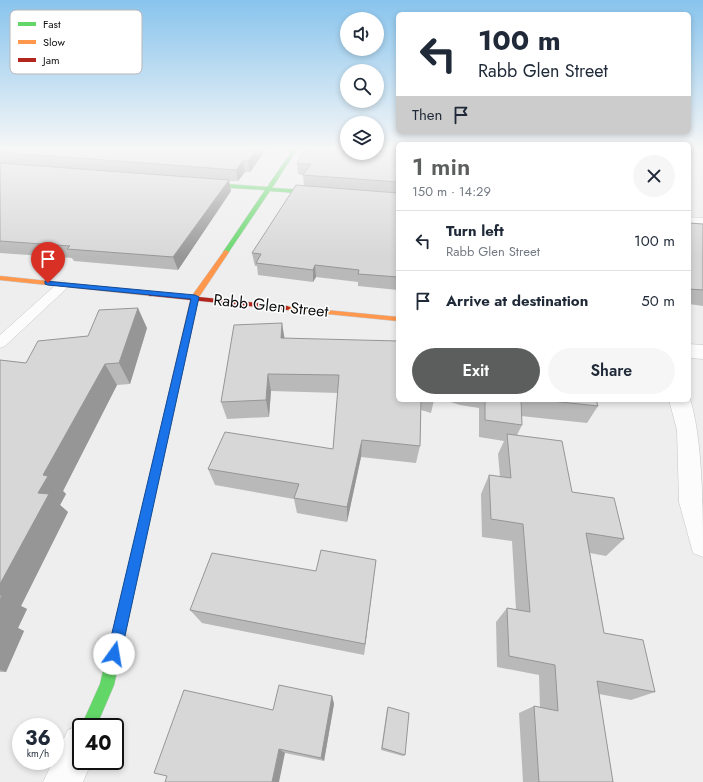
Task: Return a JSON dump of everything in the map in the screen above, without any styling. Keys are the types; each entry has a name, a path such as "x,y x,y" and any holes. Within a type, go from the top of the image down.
{"street":[{"path":"208,184 329,194"},
{"path":"92,718 107,685 195,297 270,184"},
{"path":"691,221 703,222"},
{"name":"Rabb Glen Street","path":"0,278 396,319"},
{"path":"691,351 703,352"},
{"path":"681,402 690,430 692,502 703,543"},
{"path":"63,782 72,762"}],"lane":[{"path":"0,343 63,285"}],"building":[{"path":"0,184 226,184 173,257 67,249 70,246 0,241"},
{"path":"296,185 396,193 396,277 358,274 359,270 315,265 313,270 256,263 261,254 252,253"},
{"path":"691,223 703,224 703,290 691,289"},
{"path":"138,308 119,363 105,364 43,475 48,476 38,493 49,494 0,584 0,360 26,363 38,341 88,336 99,310"},
{"path":"282,323 281,338 396,341 396,402 421,402 420,446 362,440 347,507 294,498 299,484 208,469 225,432 333,449 339,375 268,374 266,400 221,402 234,325"},
{"path":"485,402 521,402 522,425 485,420"},
{"path":"561,402 597,402 598,406"},
{"path":"507,434 562,441 572,492 614,498 624,539 586,533 604,633 643,640 655,692 597,681 613,782 539,782 534,706 558,711 555,665 509,656 507,608 530,612 523,524 491,519 489,475 511,478"},
{"path":"321,550 376,560 365,644 190,610 212,553 316,571"},
{"path":"279,685 332,696 321,758 279,749 272,782 165,782 167,776 154,773 184,690 273,710"},
{"path":"388,707 409,713 405,755 382,748"}],"traffic: fast":[{"path":"208,184 322,193"},
{"path":"226,252 271,184"},
{"path":"92,718 107,685 151,492"}],"traffic: slow":[{"path":"151,492 195,297 226,252"},
{"path":"0,278 152,294"},
{"path":"287,308 396,319"}],"traffic: jam":[{"path":"152,294 287,308"}],"route":[{"path":"48,283 195,297 114,654"}]}
